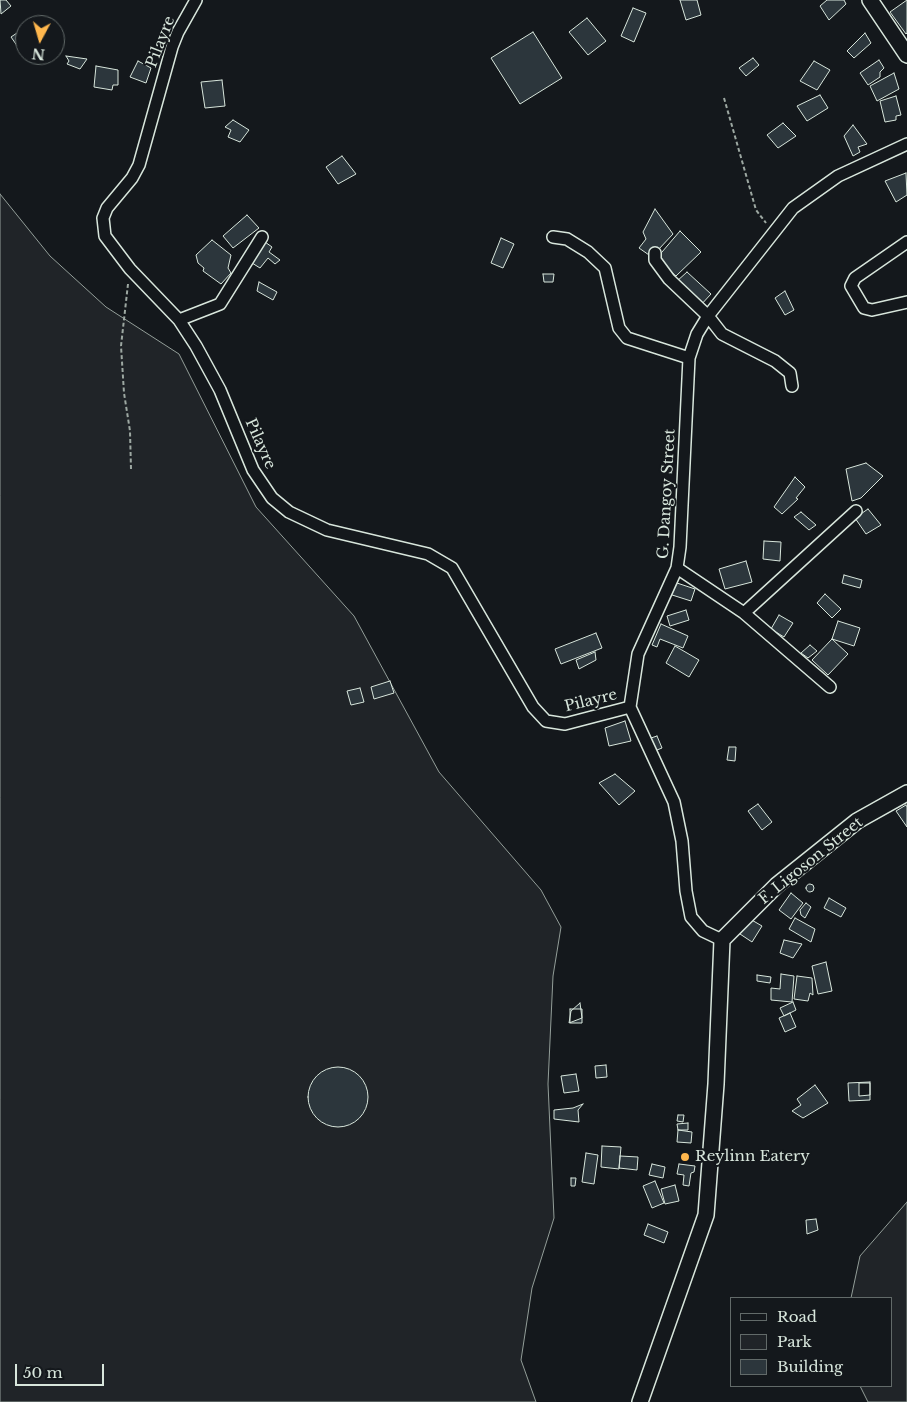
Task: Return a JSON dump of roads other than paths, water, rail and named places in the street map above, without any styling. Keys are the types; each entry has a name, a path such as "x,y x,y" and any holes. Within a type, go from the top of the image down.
{"street":[{"name":"Pilayre","path":"196,0 172,47 140,165 132,178 107,208 103,218 105,236 130,269 179,320 220,390 253,470 272,498 283,508 327,530 428,554 452,568 533,707 546,721 565,724 630,707"},
{"path":"870,0 907,55"},
{"name":"G. Dangoy Street","path":"630,707 638,654 677,568 680,547 689,358 697,334 708,316 793,208 838,176 907,144"},
{"path":"179,320 220,304 262,237"},
{"path":"552,237 567,239 588,252 605,268 620,328 627,338 689,358"},
{"path":"907,242 855,278 851,286 864,308 872,310 907,302"},
{"path":"655,253 655,260 669,279 708,316 722,334 775,361 790,373 792,386"},
{"path":"744,614 856,511"},
{"path":"677,568 744,614 830,687"},
{"path":"630,707 674,802 682,841 686,890 691,917 703,931 722,940 716,1084 706,1215 640,1402"},
{"name":"F. Ligoson Street","path":"722,940 777,885 856,822 907,793"}],"place":[{"name":"Reylinn Eatery","path":"685,1157"}]}
